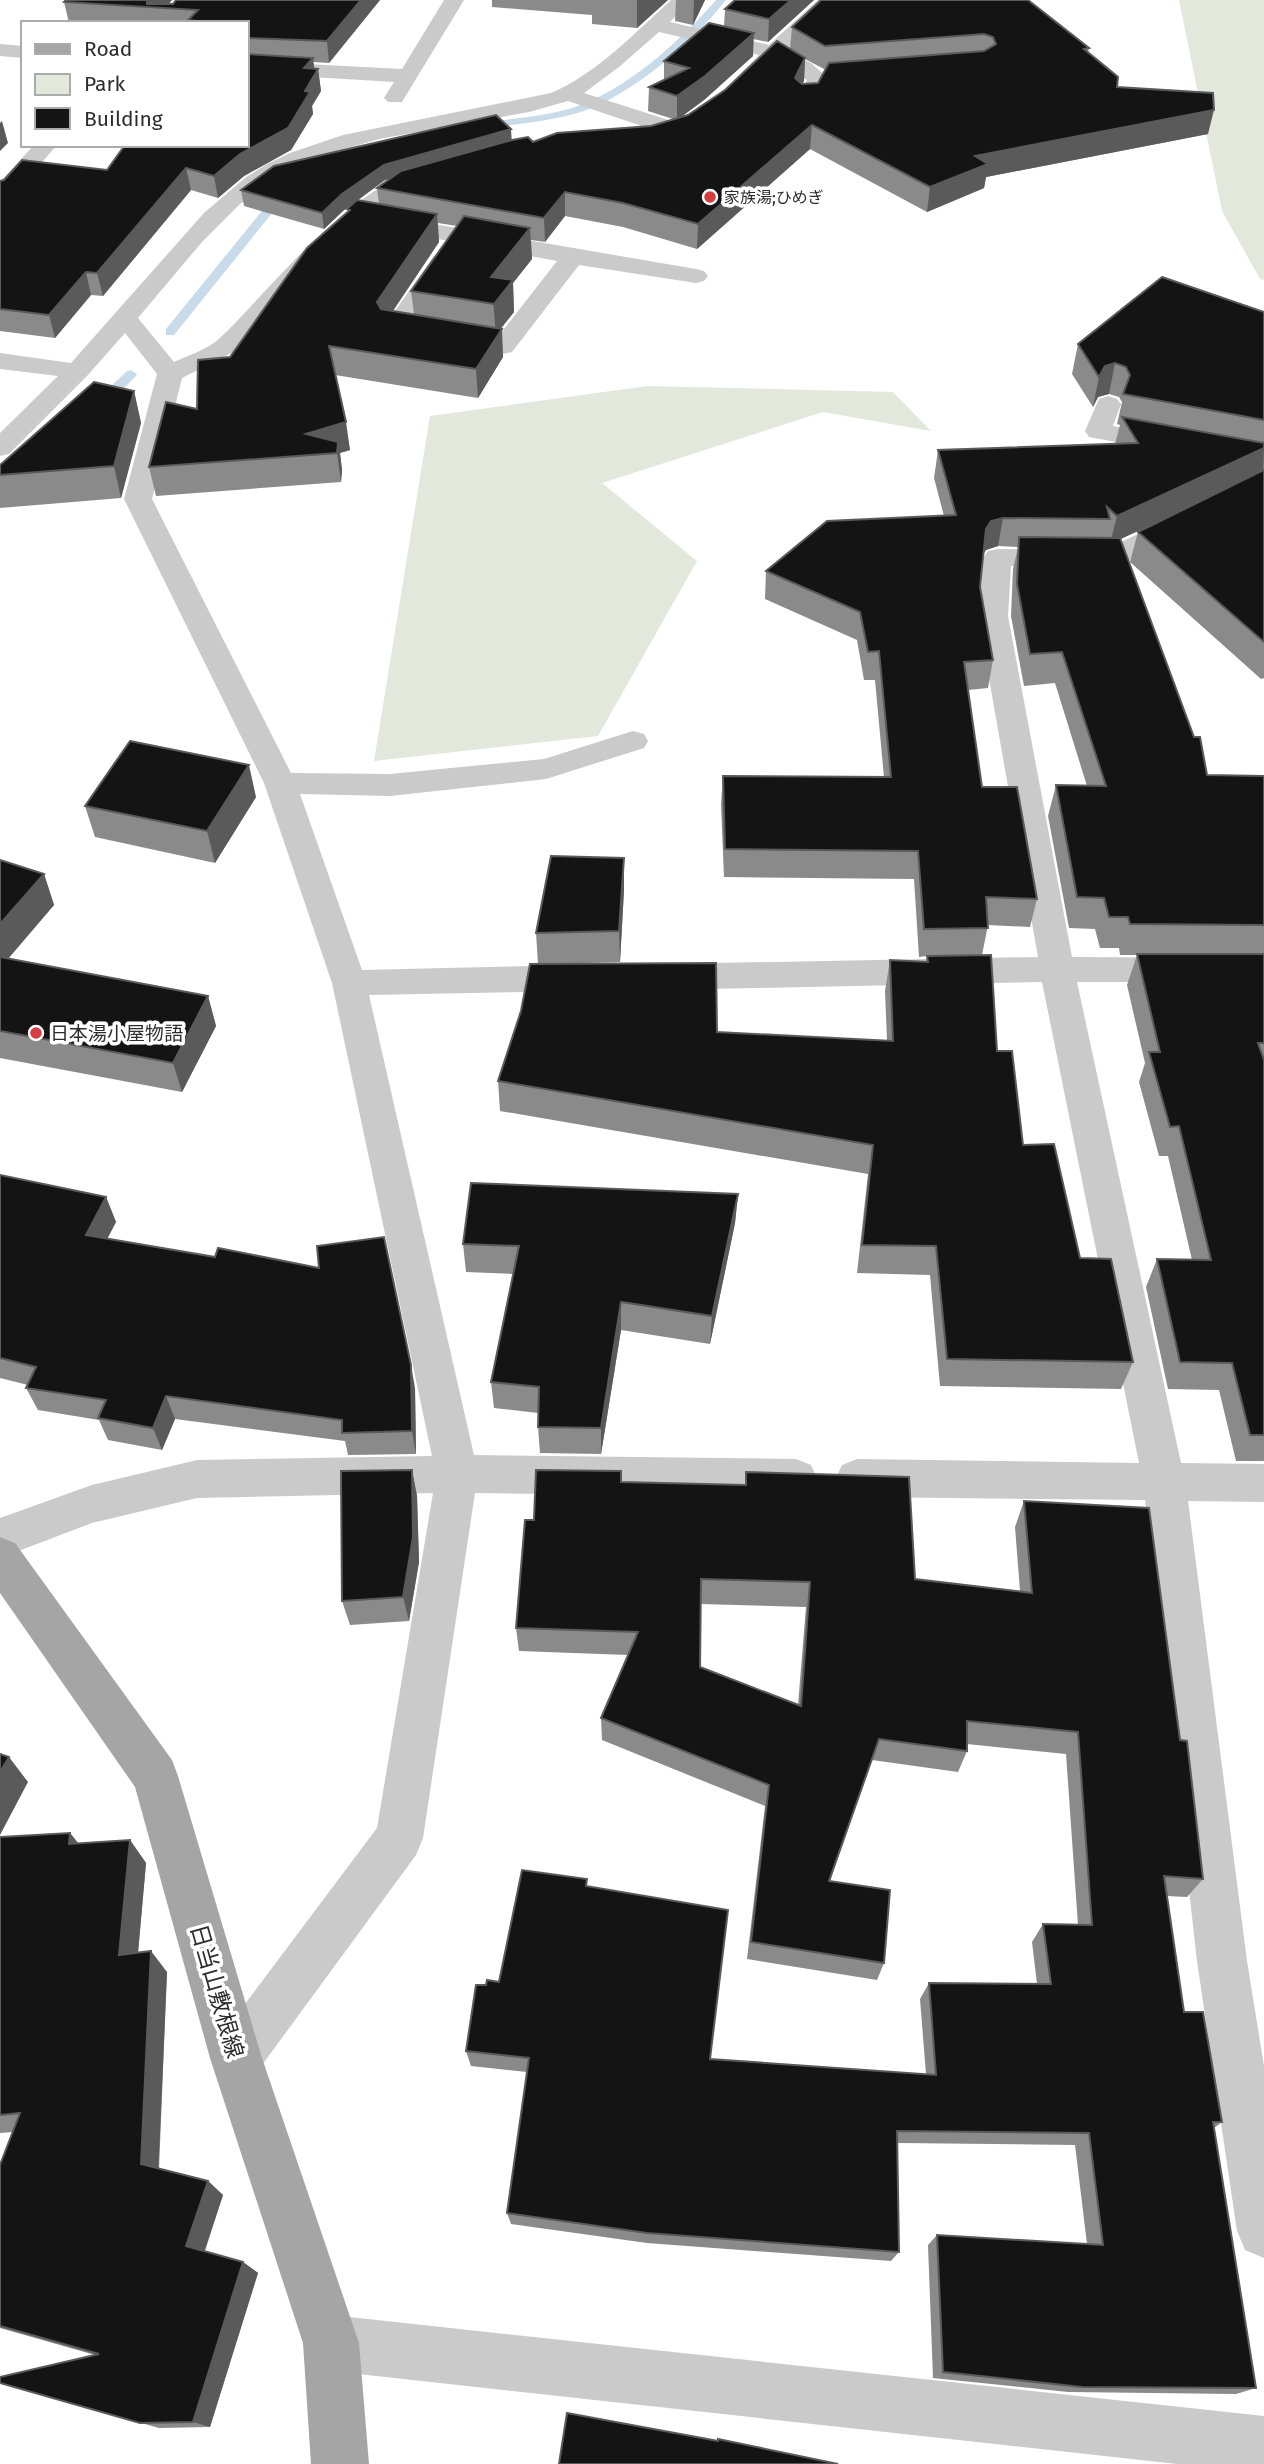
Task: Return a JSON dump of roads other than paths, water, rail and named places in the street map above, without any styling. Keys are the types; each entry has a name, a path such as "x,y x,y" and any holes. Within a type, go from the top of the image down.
{"main road":[{"name":"日当山敷根線","path":"0,1557 155,1776 236,2058 331,2343 340,2464"}],"street":[{"path":"375,134 454,0"},
{"path":"0,448 78,371 126,318 159,276 221,211 257,180 296,158 375,134 572,96 664,27 682,0"},
{"path":"724,98 829,0"},
{"path":"664,27 774,53 802,64 825,78 807,100"},
{"path":"0,50 21,52"},
{"path":"248,67 407,76"},
{"path":"572,96 600,106 688,125 642,140"},
{"path":"0,196 44,147"},
{"path":"236,2058 400,1838 457,1474 349,982 281,783 138,499 170,374 228,345 275,293 354,217 394,188 447,173"},
{"path":"354,217 573,257 696,276"},
{"path":"458,237 394,329 503,347 573,257"},
{"path":"126,318 170,374"},
{"path":"0,361 78,371"},
{"path":"1108,404 1098,430 1187,447"},
{"path":"1260,468 1109,559 998,557 993,616 1056,969 1164,1482 1223,1961 1264,2231"},
{"path":"281,783 390,785 546,769 632,740"},
{"path":"349,982 1056,969 1264,970"},
{"path":"0,1538 92,1504 197,1479 457,1474 1264,1483"},
{"path":"331,2343 1264,2445"}],"waterway":[{"path":"479,127 556,115 598,100 657,62 721,0"},
{"path":"170,332 283,192"},
{"path":"99,405 131,374"}],"place":[{"name":"家族湯;ひめぎ","path":"710,197"},
{"name":"日本湯小屋物語","path":"36,1033"}]}
